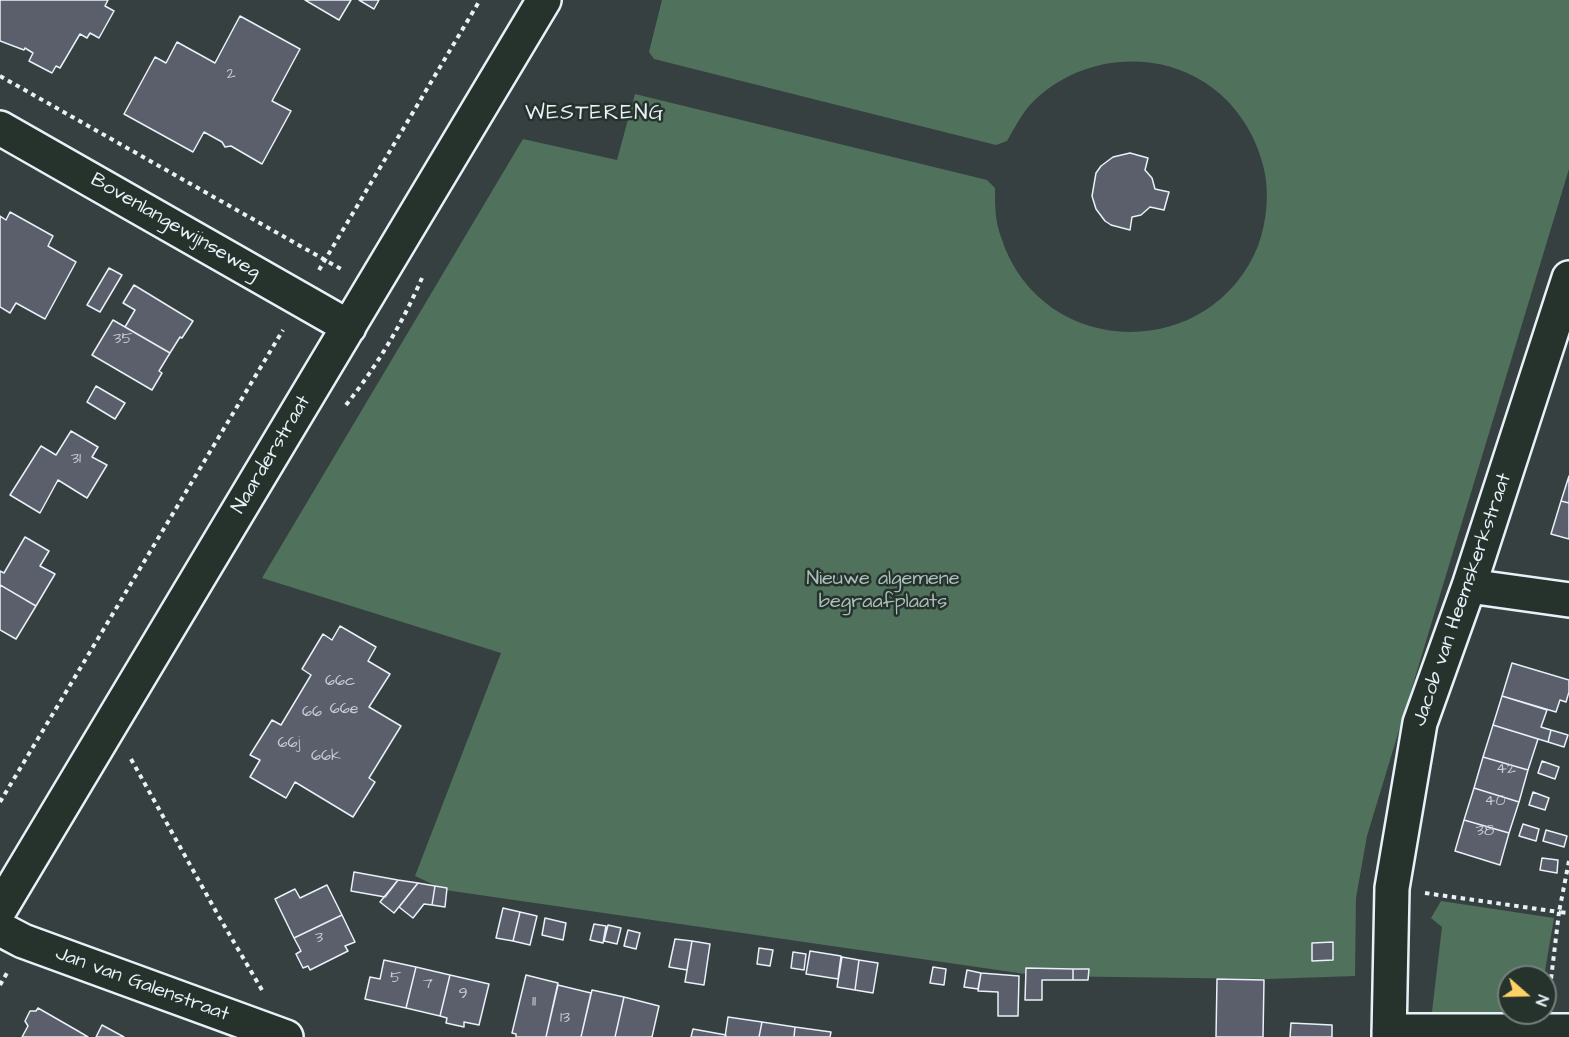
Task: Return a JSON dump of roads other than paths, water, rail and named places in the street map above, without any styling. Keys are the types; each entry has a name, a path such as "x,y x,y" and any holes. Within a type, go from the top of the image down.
{"street":[{"name":"Naarderstraat","path":"0,909 544,0"},
{"name":"Bovenlangewijnseweg","path":"0,128 349,327"},
{"name":"Jacob van Heemskerkstraat","path":"1389,1034 1392,888 1420,723 1469,586 1569,279"},
{"path":"1469,586 1569,600"},
{"name":"Jan van Galenstraat","path":"0,928 34,945 286,1037"},
{"path":"1389,1034 1557,1031"}],"district":[{"name":"WESTERENG","path":"595,115"}],"park label":[{"name":"Nieuwe algemene begraafplaats","path":"883,592"}]}
